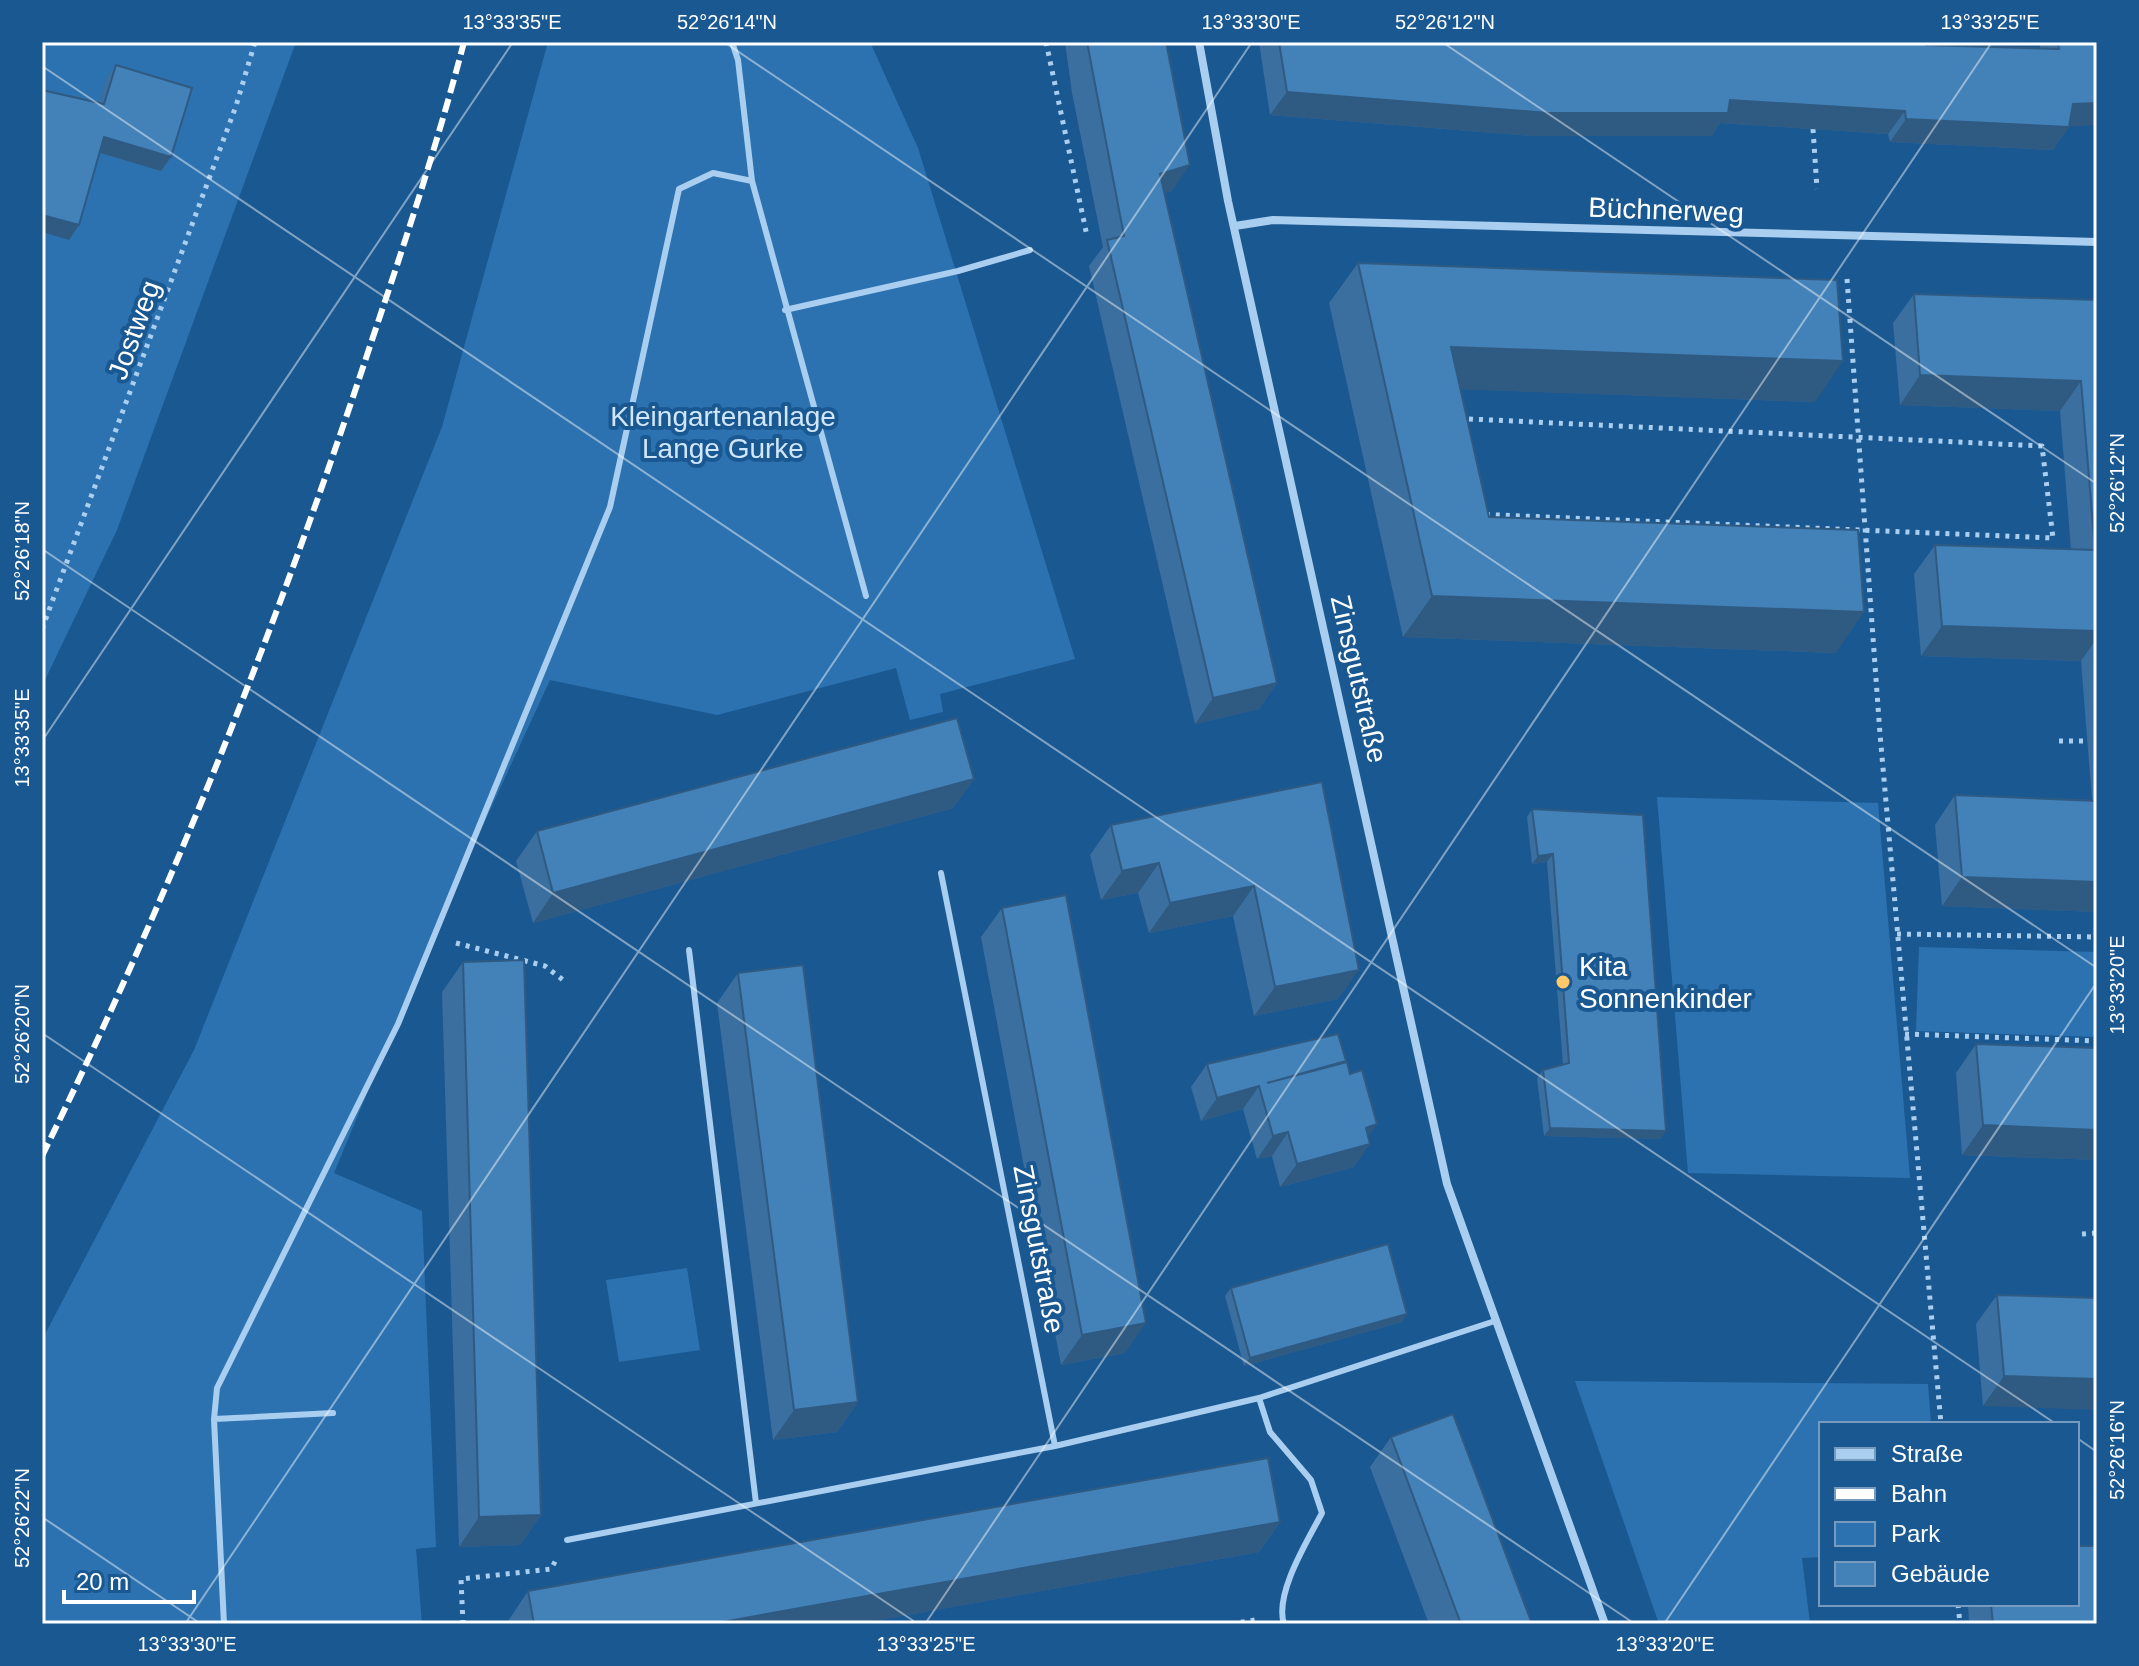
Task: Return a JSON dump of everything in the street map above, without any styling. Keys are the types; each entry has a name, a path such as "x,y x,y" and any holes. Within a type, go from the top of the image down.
{"street":[{"name":"Zinsgutstraße","path":"1199,42 1235,226 1447,1184 1605,1624"},
{"name":"Büchnerweg","path":"1235,226 1273,220 2097,242"}],"lane":[{"path":"732,42 738,60 752,181 866,596"},
{"path":"224,1624 214,1419 217,1388 398,1024 610,507 679,189 713,173 752,181"},
{"path":"785,310 958,271 1030,250"},
{"name":"Zinsgutstraße","path":"941,873 1055,1446"},
{"path":"689,950 756,1503"},
{"path":"567,1540 1055,1446 1259,1398 1495,1321"},
{"path":"1259,1398 1270,1432 1311,1480 1322,1513 1293,1568 1281,1616 1284,1624"},
{"path":"214,1419 333,1413"}],"path":[{"name":"Jostweg","path":"42,629 226,136 255,42"},
{"path":"1046,42 1087,236"},
{"path":"1813,129 1817,189"},
{"path":"1847,279 1856,437 1905,1034 1941,1422"},
{"path":"1449,418 1856,437 2042,446 2053,538 1473,514 1449,418"},
{"path":"2059,741 2087,741"},
{"path":"1897,934 2097,937"},
{"path":"432,936 545,966 563,980"},
{"path":"1905,1034 2097,1041"},
{"path":"2082,1234 2097,1233"},
{"path":"463,1624 461,1579 551,1569 567,1540"}],"green space":[{"path":"42,42 296,42 117,530 42,686"},
{"name":"Kleingartenanlage Lange Gurke","path":"548,42 870,42 918,148 1075,659 940,694 943,712 910,720 896,668 717,715 550,680 432,936 334,1173 422,1211 436,1547 416,1549 422,1624 42,1624 42,1340 194,1050 442,427"},
{"path":"1657,797 1878,803 1910,1178 1688,1173"},
{"path":"1919,947 2097,952 2097,1037 1916,1031"},
{"path":"687,1268 700,1350 619,1362 606,1280"},
{"path":"1575,1381 1928,1384 1931,1422 1819,1422 1819,1557 1802,1558 1810,1624 1659,1624"}],"building":[{"path":"1087,42 1166,42 1190,165 1160,174 1277,683 1213,698 1107,240 1124,236"},
{"path":"1279,42 1925,42 1926,45 2059,49 2058,42 2097,42 2097,103 2073,104 2069,127 1906,119 1905,111 1730,100 1728,113 1548,113 1287,92"},
{"path":"116,65 192,88 171,157 104,137 79,225 42,215 42,90 104,104"},
{"path":"1358,263 1837,280 1843,361 1451,347 1489,517 1858,530 1864,612 1432,596"},
{"path":"1914,294 2097,300 2097,631 1942,626 1935,545 2095,550 2081,381 1920,375"},
{"path":"957,718 974,779 553,893 537,831"},
{"path":"1322,782 1359,970 1275,987 1254,886 1170,903 1159,863 1122,871 1111,825"},
{"path":"1955,795 2097,801 2097,882 1962,877"},
{"path":"1532,809 1643,815 1666,1131 1550,1128 1543,1070 1569,1063 1553,854 1538,856"},
{"path":"1066,895 1146,1323 1082,1335 1002,908"},
{"path":"524,960 541,1515 479,1517 463,962"},
{"path":"803,965 858,1402 794,1410 738,973"},
{"path":"1338,1034 1346,1061 1267,1083 1347,1062 1350,1074 1362,1070 1377,1124 1366,1128 1370,1144 1297,1164 1288,1132 1273,1136 1259,1086 1217,1098 1207,1064"},
{"path":"1976,1044 2097,1048 2097,1130 1983,1125"},
{"path":"1388,1244 1407,1314 1250,1358 1231,1288"},
{"path":"1997,1295 2097,1298 2097,1379 2004,1376"},
{"path":"1453,1414 1532,1624 1461,1624 1391,1437"},
{"path":"1268,1458 1280,1522 711,1624 534,1624 528,1591"},
{"path":"2079,1546 2097,1546 2097,1624 1993,1624 1991,1606 2079,1606"}],"railway":[{"path":"42,1156 136,956 262,649 338,442 432,153 464,42"}],"place":[{"name":"Kita Sonnenkinder","path":"1563,982"}]}
